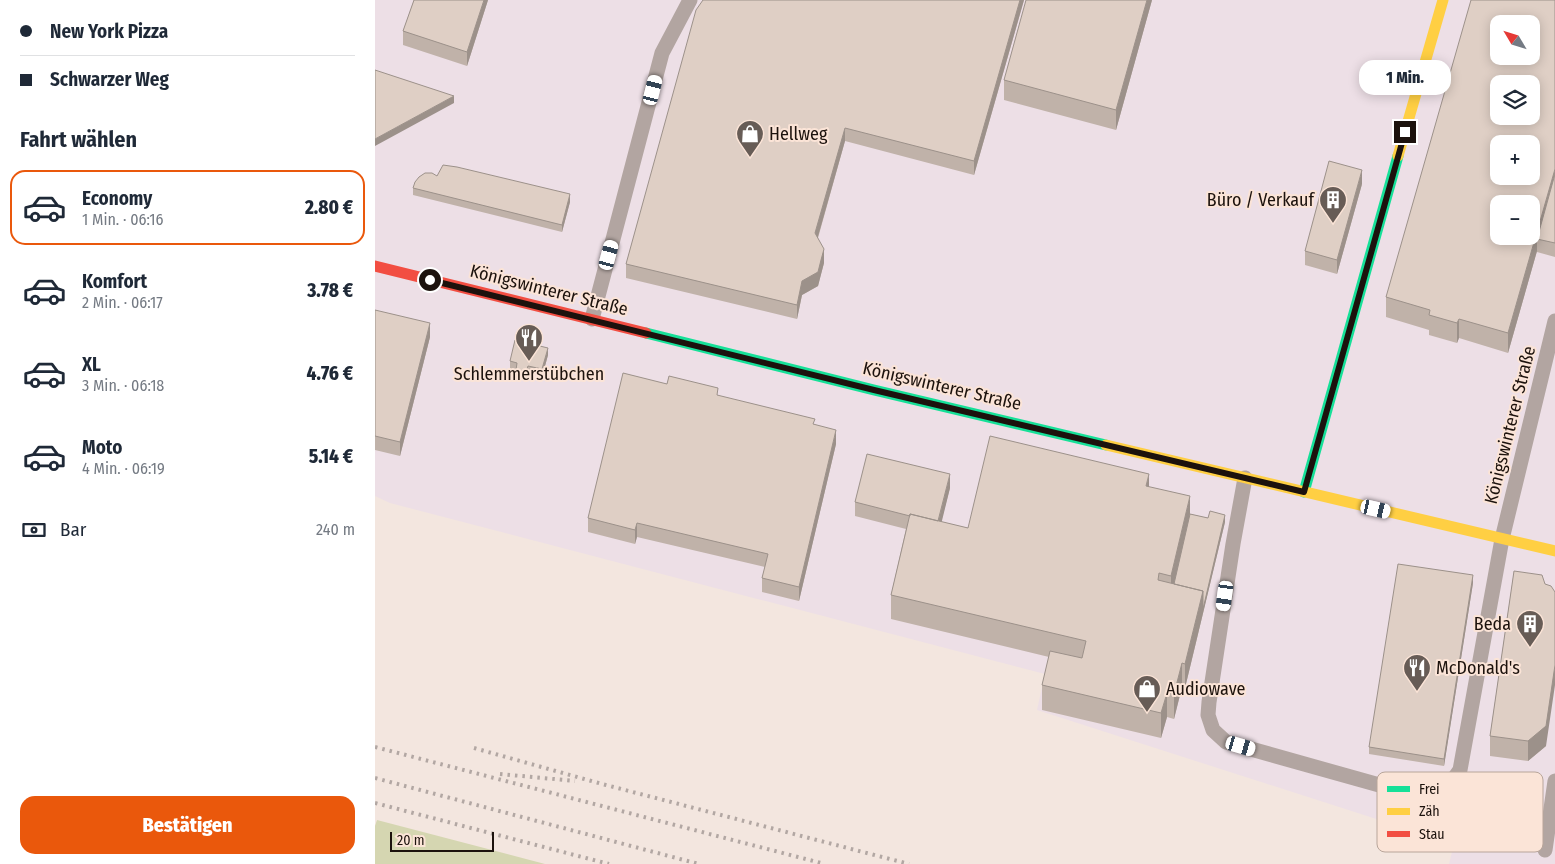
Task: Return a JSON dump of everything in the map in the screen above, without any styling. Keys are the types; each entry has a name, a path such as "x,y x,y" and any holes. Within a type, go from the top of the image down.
{"main road":[{"path":"1304,492 1443,0"},
{"name":"Königswinterer Straße","path":"375,266 865,387 1555,551"}],"lane":[{"path":"592,319 662,53 690,0"},
{"name":"Königswinterer Straße","path":"1502,539 1555,321"},
{"path":"1245,478 1209,702 1208,714 1213,730 1226,742 1377,784"},
{"path":"1459,772 1502,539"},
{"path":"1545,850 1555,780"}],"shaded area":[{"path":"375,0 1555,0 1555,864 1449,864 1452,852 1543,852 1543,772 1377,772 1377,819 1037,710 1045,674 390,503 375,496"}],"green space":[{"path":"377,820 545,864 375,864 375,826"}],"building":[{"path":"414,0 484,0 467,52 403,31"},
{"name":"Hellweg","path":"703,0 1020,0 974,161 845,128 815,233 824,249 818,272 802,281 797,305 626,264 696,10"},
{"path":"1026,0 1147,0 1116,110 1004,80"},
{"path":"1471,0 1555,0 1555,169 1540,221 1540,195 1490,195 1490,245 1533,245 1508,333 1459,319 1457,323 1429,315 1430,310 1386,297"},
{"path":"375,70 454,96 375,139"},
{"name":"Büro / Verkauf","path":"1329,161 1362,170 1337,260 1305,251"},
{"path":"443,165 570,194 562,225 413,188 419,177 425,173 432,173 437,176"},
{"path":"1555,174 1555,243 1540,240 1540,228"},
{"path":"375,310 430,323 400,442 375,436"},
{"name":"Schlemmerstübchen","path":"515,340 548,348 542,369 528,366 526,372 516,370 517,363 510,361"},
{"path":"623,373 667,384 669,376 718,388 717,395 815,419 813,424 836,430 799,587 762,578 768,554 637,523 635,530 588,518"},
{"path":"990,436 1149,474 1146,486 1190,496 1171,576 1159,573 1158,580 1203,591 1185,664 1182,663 1174,694 1167,693 1161,713 1042,685 1050,651 1082,658 1086,641 891,595 910,514 968,528"},
{"path":"867,454 950,474 938,521 855,502"},
{"path":"1210,511 1225,515 1203,609 1203,591 1174,584 1190,514 1208,518"},
{"name":"McDonald's","path":"1398,564 1473,575 1444,759 1369,747"},
{"name":"Beda","path":"1514,571 1542,575 1545,584 1551,586 1555,592 1555,665 1546,726 1528,741 1490,736"}],"railway":[{"path":"375,747 825,864"},
{"path":"474,748 602,784 909,864"},
{"path":"500,774 575,781"},
{"path":"375,778 699,864"},
{"path":"375,803 609,864"}],"traffic: fast":[{"path":"1304,492 1398,156"},
{"path":"646,333 1106,445"}],"traffic: slow":[{"path":"1398,156 1443,0"},
{"path":"1106,445 1555,551"}],"traffic: jam":[{"path":"375,266 646,333"}],"place":[{"name":"Hellweg","path":"750,158"},
{"name":"Büro / Verkauf","path":"1333,224"},
{"name":"Schlemmerstübchen","path":"529,362"},
{"name":"Beda","path":"1530,648"},
{"name":"McDonald's","path":"1417,692"},
{"name":"Audiowave","path":"1147,713"}],"route":[{"path":"430,280 874,390 1304,492 1405,132"}]}
